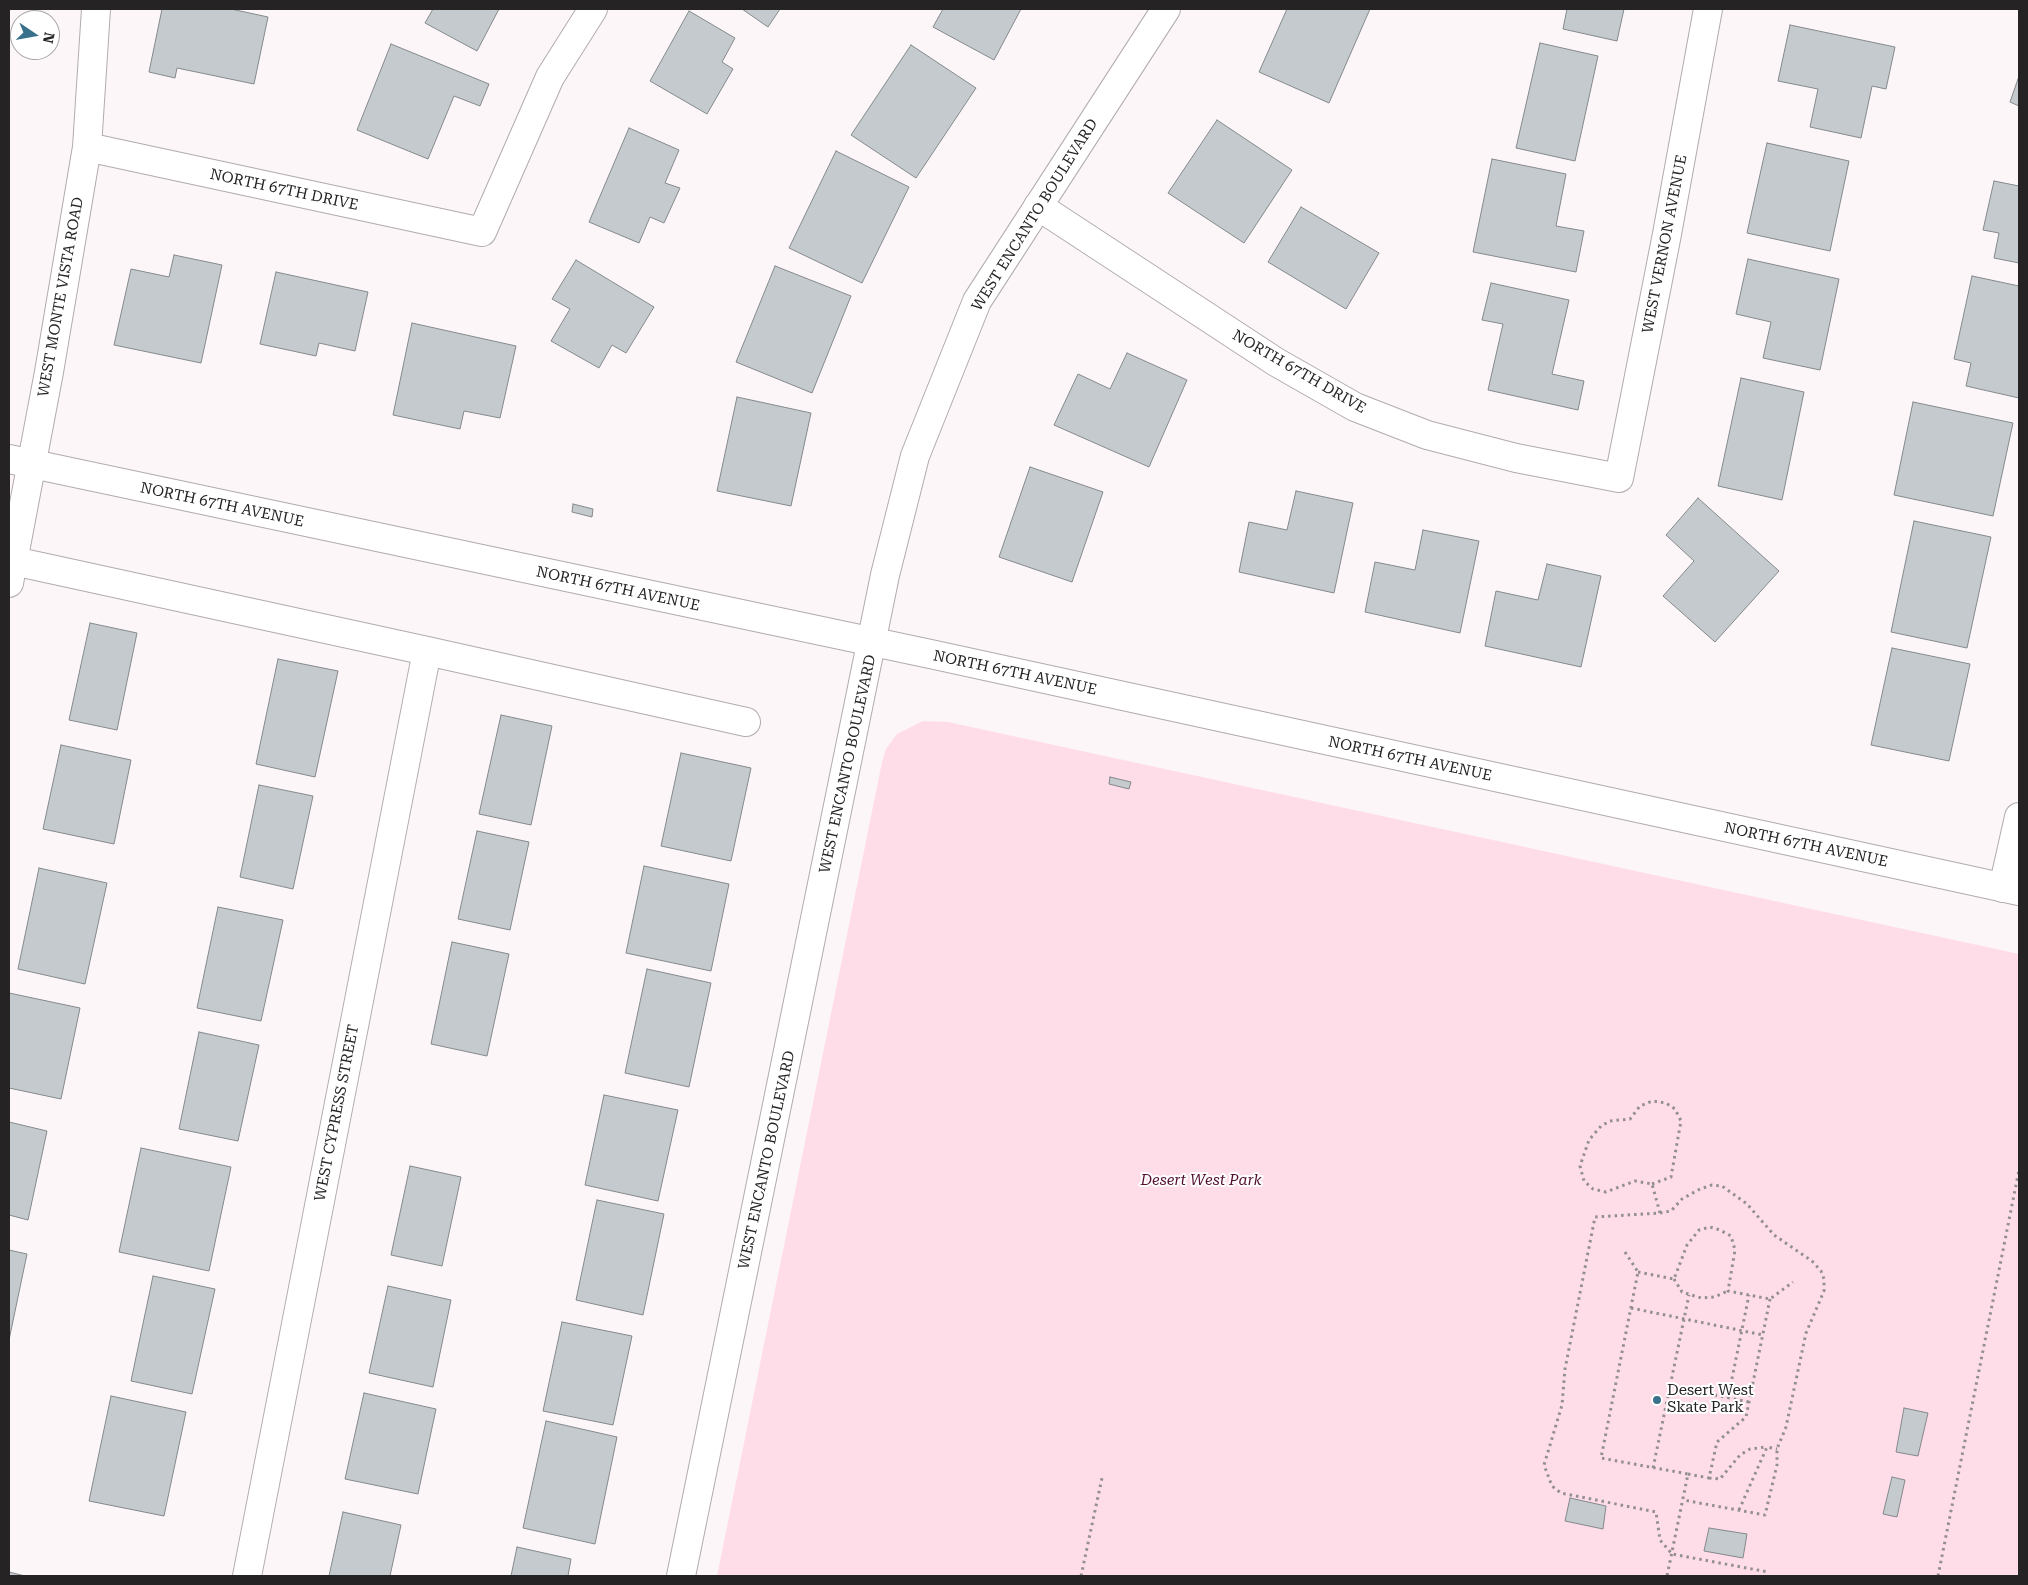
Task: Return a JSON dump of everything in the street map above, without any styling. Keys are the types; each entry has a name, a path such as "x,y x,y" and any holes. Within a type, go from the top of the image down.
{"street":[{"name":"WEST MONTE VISTA ROAD","path":"10,568 20,462 49,372 87,147 96,9"},
{"name":"NORTH 67TH DRIVE","path":"87,147 482,232 550,77 593,9"},
{"name":"WEST ENCANTO BOULEVARD","path":"681,1576 886,572 915,456 977,301 1166,9"},
{"name":"WEST VERNON AVENUE","path":"1619,478 1667,234 1708,9"},
{"name":"NORTH 67TH DRIVE","path":"1038,206 1276,362 1355,407 1426,435 1516,458 1619,478"},
{"name":"NORTH 67TH AVENUE","path":"20,462 873,642 2011,889"},
{"path":"10,568 427,650 746,722"},
{"name":"WEST CYPRESS STREET","path":"247,1576 427,650"},
{"path":"2011,889 2019,817"}],"path":[{"path":"1652,1101 1666,1103 1675,1110 1681,1121 1672,1177 1652,1184 1635,1181 1606,1192 1593,1190 1584,1182 1580,1166 1589,1140 1601,1126 1610,1121 1630,1119 1640,1106 1652,1101"},
{"path":"1938,1576 2019,1170"},
{"path":"1652,1184 1660,1213"},
{"path":"1683,1500 1766,1515 1777,1465 1777,1448 1786,1428 1806,1333 1824,1291 1824,1279 1821,1271 1812,1261 1774,1235 1747,1204 1722,1186 1712,1185 1700,1189 1682,1198 1672,1211 1594,1217 1565,1369 1562,1405 1544,1465 1552,1486 1560,1493 1656,1512 1660,1540 1672,1554 1768,1572"},
{"path":"1674,1279 1687,1245 1699,1230 1710,1227 1731,1236 1735,1250 1728,1291"},
{"path":"1625,1252 1638,1272 1601,1458 1720,1479 1740,1456 1750,1449 1777,1448"},
{"path":"1638,1272 1674,1279 1682,1292 1701,1298 1714,1297 1728,1291 1770,1299"},
{"path":"1709,1478 1717,1442 1746,1417 1770,1299 1793,1282"},
{"path":"1653,1468 1689,1295"},
{"path":"1728,1398 1749,1295"},
{"path":"1631,1308 1762,1336"},
{"path":"1670,1386 1749,1402"},
{"path":"1739,1510 1767,1447"},
{"path":"1667,1576 1688,1474"},
{"path":"1082,1576 1102,1478"}],"green space":[{"name":"Desert West Park","path":"923,721 948,722 2019,954 2019,1576 717,1576 882,762 886,749 897,734"}],"building":[{"path":"162,9 231,9 268,17 254,84 177,68 175,78 149,72"},
{"path":"433,9 499,9 477,51 425,23"},
{"path":"742,9 780,9 768,27"},
{"path":"943,9 1021,9 994,60 933,27"},
{"path":"1287,9 1370,9 1329,103 1259,72"},
{"path":"1567,9 1624,9 1617,41 1563,29"},
{"path":"689,11 735,38 722,62 733,69 707,114 650,81"},
{"path":"1790,25 1895,47 1886,89 1872,86 1861,138 1810,127 1818,89 1778,81"},
{"path":"1540,43 1598,56 1575,161 1516,148"},
{"path":"391,44 489,84 480,106 454,96 428,159 357,130"},
{"path":"911,45 976,88 916,178 851,135"},
{"path":"2019,76 2019,106 2010,102"},
{"path":"1217,120 1292,170 1244,243 1168,193"},
{"path":"629,128 679,150 665,183 680,188 664,223 650,217 639,243 589,222"},
{"path":"1767,143 1849,161 1830,251 1747,233"},
{"path":"836,151 909,187 862,283 789,248"},
{"path":"1492,159 1566,174 1556,226 1584,231 1576,272 1473,252"},
{"path":"1994,181 2019,186 2019,263 1994,258 1999,233 1983,230"},
{"path":"1301,207 1379,253 1346,309 1268,262"},
{"path":"174,255 222,265 201,363 114,345 131,269 169,277"},
{"path":"1748,259 1839,279 1820,370 1763,358 1771,322 1736,314"},
{"path":"576,260 654,307 626,353 612,345 599,368 551,341 570,309 552,299"},
{"path":"775,266 851,296 812,393 736,362"},
{"path":"276,272 368,292 355,351 319,343 316,356 260,344"},
{"path":"1972,276 2019,286 2019,398 1966,386 1971,363 1954,359"},
{"path":"1491,283 1569,300 1552,374 1584,381 1578,410 1488,390 1503,324 1482,320"},
{"path":"412,323 516,346 500,418 464,411 460,429 393,415"},
{"path":"1127,353 1187,380 1149,467 1054,425 1078,374 1110,389"},
{"path":"1741,378 1804,392 1782,500 1718,486"},
{"path":"737,397 811,413 791,506 717,491"},
{"path":"1913,402 2013,423 1993,516 1894,495"},
{"path":"1030,467 1103,492 1072,582 999,557"},
{"path":"1296,491 1353,503 1334,593 1239,572 1249,522 1287,530"},
{"path":"1698,498 1779,571 1715,642 1663,596 1694,561 1666,535"},
{"path":"573,504 593,509 592,517 572,512"},
{"path":"1914,521 1991,537 1967,648 1891,632"},
{"path":"1423,530 1479,541 1460,633 1365,612 1375,562 1415,570"},
{"path":"1547,564 1601,576 1581,667 1485,646 1496,591 1538,600"},
{"path":"90,623 137,633 117,730 69,720"},
{"path":"1892,648 1970,664 1949,761 1871,745"},
{"path":"278,659 338,671 315,777 256,764"},
{"path":"501,715 552,726 531,825 479,814"},
{"path":"61,745 131,760 114,844 43,829"},
{"path":"681,753 751,768 731,861 661,846"},
{"path":"1110,777 1131,782 1129,789 1109,784"},
{"path":"259,785 313,796 293,889 240,877"},
{"path":"477,831 529,842 510,930 458,919"},
{"path":"644,866 729,884 711,971 626,953"},
{"path":"39,868 107,883 85,984 18,969"},
{"path":"218,907 283,920 261,1021 197,1008"},
{"path":"452,942 509,954 487,1056 431,1044"},
{"path":"647,969 711,983 689,1087 625,1073"},
{"path":"9,993 80,1008 61,1099 9,1088"},
{"path":"199,1032 259,1045 238,1141 179,1129"},
{"path":"604,1095 678,1110 658,1201 585,1185"},
{"path":"9,1122 47,1131 28,1220 9,1215"},
{"path":"141,1148 231,1167 209,1271 119,1252"},
{"path":"410,1166 461,1177 442,1266 391,1255"},
{"path":"597,1200 664,1214 643,1315 576,1300"},
{"path":"9,1250 27,1254 9,1340"},
{"path":"153,1276 215,1289 192,1394 131,1381"},
{"path":"388,1286 451,1300 433,1387 369,1373"},
{"path":"562,1322 632,1336 613,1425 543,1411"},
{"path":"364,1393 436,1409 418,1494 345,1479"},
{"path":"111,1396 186,1412 164,1516 89,1501"},
{"path":"1904,1408 1928,1413 1918,1456 1896,1452"},
{"path":"546,1421 617,1437 595,1544 523,1528"},
{"path":"1892,1477 1905,1480 1897,1517 1883,1514"},
{"path":"1570,1498 1606,1506 1603,1529 1565,1521"},
{"path":"343,1512 401,1525 390,1576 329,1576"},
{"path":"1709,1528 1747,1534 1743,1558 1704,1551"},
{"path":"517,1547 571,1559 568,1576 511,1576"},
{"path":"9,1572 25,1576 9,1576"}],"place":[{"name":"Desert West Skate Park","path":"1657,1400"}]}
